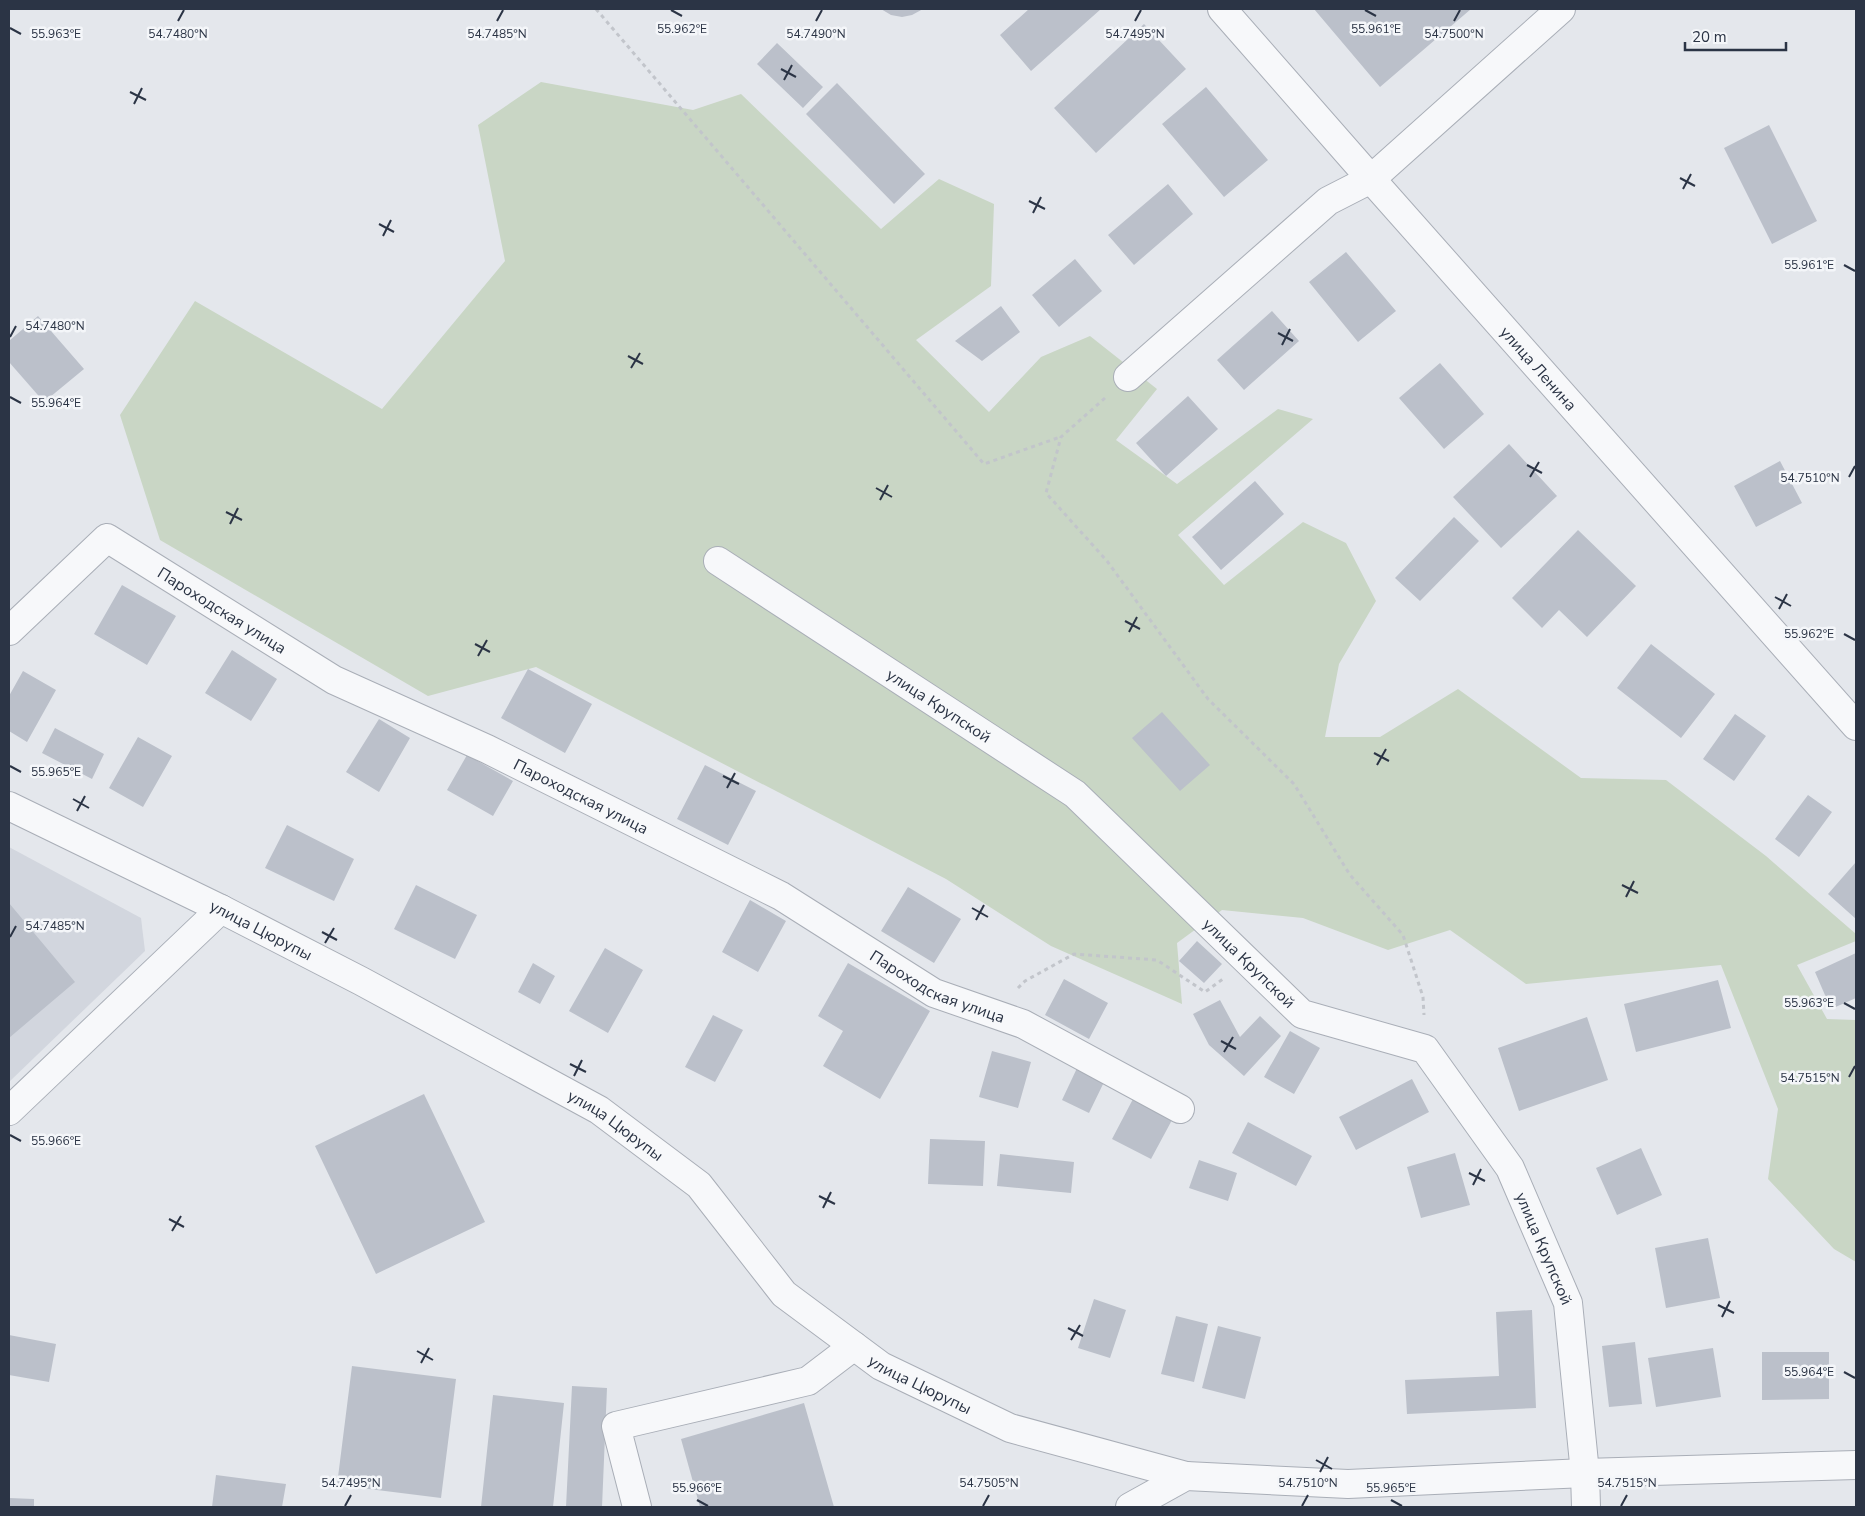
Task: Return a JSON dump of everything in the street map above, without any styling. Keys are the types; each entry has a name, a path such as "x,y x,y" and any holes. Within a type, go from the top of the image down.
{"street":[{"name":"улица Ленина","path":"1222,9 1856,726"},
{"path":"1128,377 1328,201 1371,179 1561,9"},
{"name":"Пароходская улица","path":"9,631 107,538 334,680 487,749 781,896 934,993 1023,1024 1180,1109"},
{"name":"улица Крупской","path":"718,561 1075,794 1302,1014 1425,1049 1510,1168 1568,1303 1585,1473 1586,1507"},
{"name":"улица Цюрупы","path":"9,806 221,909 361,981 599,1110 699,1185 784,1294 881,1366 1010,1428 1186,1476 1348,1484 1585,1473 1856,1465"},
{"path":"9,1111 221,909"},
{"path":"637,1507 616,1426 808,1382 854,1346"},
{"path":"1130,1507 1186,1476"}],"path":[{"path":"596,9 984,464 1061,437 1128,377"},
{"path":"1061,437 1046,493 1106,561 1208,699 1294,784 1350,875 1403,935 1423,997 1425,1049"},
{"path":"992,1014 1025,981 1074,954 1157,960 1205,992 1248,961"}],"shaded area":[{"path":"9,847 141,918 145,951 9,1082"}],"green space":[{"path":"541,82 693,110 741,94 881,229 939,179 994,204 991,286 916,340 989,412 1041,357 1090,336 1157,389 1116,440 1177,484 1278,409 1313,419 1178,535 1224,585 1303,522 1346,543 1376,601 1339,664 1325,737 1380,737 1458,689 1581,778 1666,780 1766,856 1856,934 1856,941 1797,965 1827,1019 1856,1020 1856,1262 1834,1249 1768,1179 1778,1109 1721,965 1526,984 1450,930 1388,950 1303,918 1222,910 1177,943 1182,1004 1051,946 946,879 536,667 428,696 160,540 120,415 195,301 382,409 505,261 478,125"}],"building":[{"path":"881,9 923,9 912,15 902,17 891,15"},
{"path":"1029,9 1101,9 1031,71 1000,35"},
{"path":"1314,9 1471,9 1380,87"},
{"path":"1144,24 1186,69 1096,153 1054,108"},
{"path":"777,43 823,87 803,108 757,64"},
{"path":"837,83 925,174 894,204 806,114"},
{"path":"1206,87 1268,160 1224,197 1162,124"},
{"path":"1769,125 1817,221 1772,244 1724,148"},
{"path":"1168,184 1193,214 1134,265 1108,235"},
{"path":"1346,252 1396,311 1358,342 1309,282"},
{"path":"1075,259 1102,291 1059,327 1032,295"},
{"path":"1001,306 1020,332 982,361 955,341"},
{"path":"1272,311 1299,341 1244,390 1217,360"},
{"path":"38,316 84,369 44,402 9,362 9,341"},
{"path":"1440,363 1484,414 1444,449 1399,398"},
{"path":"1188,396 1218,429 1166,476 1136,443"},
{"path":"1509,444 1557,496 1501,548 1453,497"},
{"path":"1780,461 1802,503 1756,527 1734,486"},
{"path":"1255,481 1284,514 1221,570 1192,537"},
{"path":"1454,517 1479,541 1420,601 1395,578"},
{"path":"1578,530 1636,586 1587,637 1559,610 1542,628 1512,598"},
{"path":"122,585 176,616 147,665 94,634"},
{"path":"1651,644 1715,694 1681,738 1617,688"},
{"path":"232,650 277,679 251,721 205,693"},
{"path":"528,669 592,704 565,753 501,718"},
{"path":"23,671 56,690 27,742 9,731 9,696"},
{"path":"1162,712 1210,765 1180,791 1132,738"},
{"path":"1735,714 1766,736 1734,781 1703,759"},
{"path":"379,719 410,738 379,792 346,772"},
{"path":"55,728 104,754 92,779 42,753"},
{"path":"138,737 172,756 143,807 109,788"},
{"path":"467,755 513,781 493,816 447,790"},
{"path":"705,765 756,791 728,845 677,819"},
{"path":"1808,795 1832,812 1799,857 1775,839"},
{"path":"287,825 354,859 334,901 265,868"},
{"path":"1856,862 1856,919 1828,894"},
{"path":"416,885 477,915 455,959 394,929"},
{"path":"908,887 961,919 934,963 881,931"},
{"path":"750,900 786,921 758,972 722,952"},
{"path":"9,903 75,982 9,1038"},
{"path":"1197,941 1222,964 1204,983 1179,961"},
{"path":"605,948 643,970 608,1033 569,1011"},
{"path":"1856,953 1856,998 1831,1009 1815,972"},
{"path":"533,963 555,976 540,1004 518,992"},
{"path":"848,963 930,1011 880,1099 823,1066 843,1031 818,1016"},
{"path":"1064,979 1108,1003 1089,1039 1045,1015"},
{"path":"1718,980 1731,1028 1636,1052 1624,1004"},
{"path":"1220,1000 1240,1037 1260,1016 1281,1036 1244,1076 1209,1045 1193,1014"},
{"path":"713,1015 743,1030 715,1082 685,1067"},
{"path":"1587,1017 1608,1080 1519,1111 1498,1048"},
{"path":"1290,1031 1320,1048 1294,1094 1264,1077"},
{"path":"992,1051 1031,1062 1018,1108 979,1097"},
{"path":"1078,1066 1105,1080 1089,1113 1062,1100"},
{"path":"1412,1079 1429,1112 1356,1150 1339,1117"},
{"path":"424,1094 485,1222 376,1274 315,1146"},
{"path":"1133,1099 1172,1120 1151,1159 1112,1139"},
{"path":"1248,1122 1312,1156 1296,1186 1232,1153"},
{"path":"930,1139 985,1141 983,1186 928,1184"},
{"path":"1641,1148 1662,1195 1617,1215 1596,1168"},
{"path":"1455,1153 1470,1205 1421,1218 1407,1167"},
{"path":"1000,1154 1074,1162 1071,1193 997,1186"},
{"path":"1199,1160 1237,1173 1228,1201 1189,1188"},
{"path":"1708,1238 1720,1298 1666,1308 1655,1248"},
{"path":"1094,1299 1126,1310 1110,1358 1078,1348"},
{"path":"1532,1310 1536,1408 1407,1414 1405,1380 1499,1376 1496,1312"},
{"path":"1176,1316 1208,1324 1194,1382 1161,1374"},
{"path":"1218,1326 1261,1337 1245,1399 1202,1388"},
{"path":"9,1335 56,1344 49,1382 9,1375"},
{"path":"1635,1342 1642,1404 1609,1407 1602,1346"},
{"path":"1713,1348 1721,1397 1656,1407 1648,1358"},
{"path":"1762,1352 1829,1352 1829,1399 1762,1400"},
{"path":"352,1366 456,1379 441,1498 337,1485"},
{"path":"572,1386 607,1388 602,1507 566,1507"},
{"path":"493,1395 564,1403 553,1507 481,1507"},
{"path":"804,1403 834,1507 700,1507 681,1439"},
{"path":"216,1475 286,1484 282,1507 212,1507"},
{"path":"9,1498 34,1499 34,1507 9,1507"}]}
